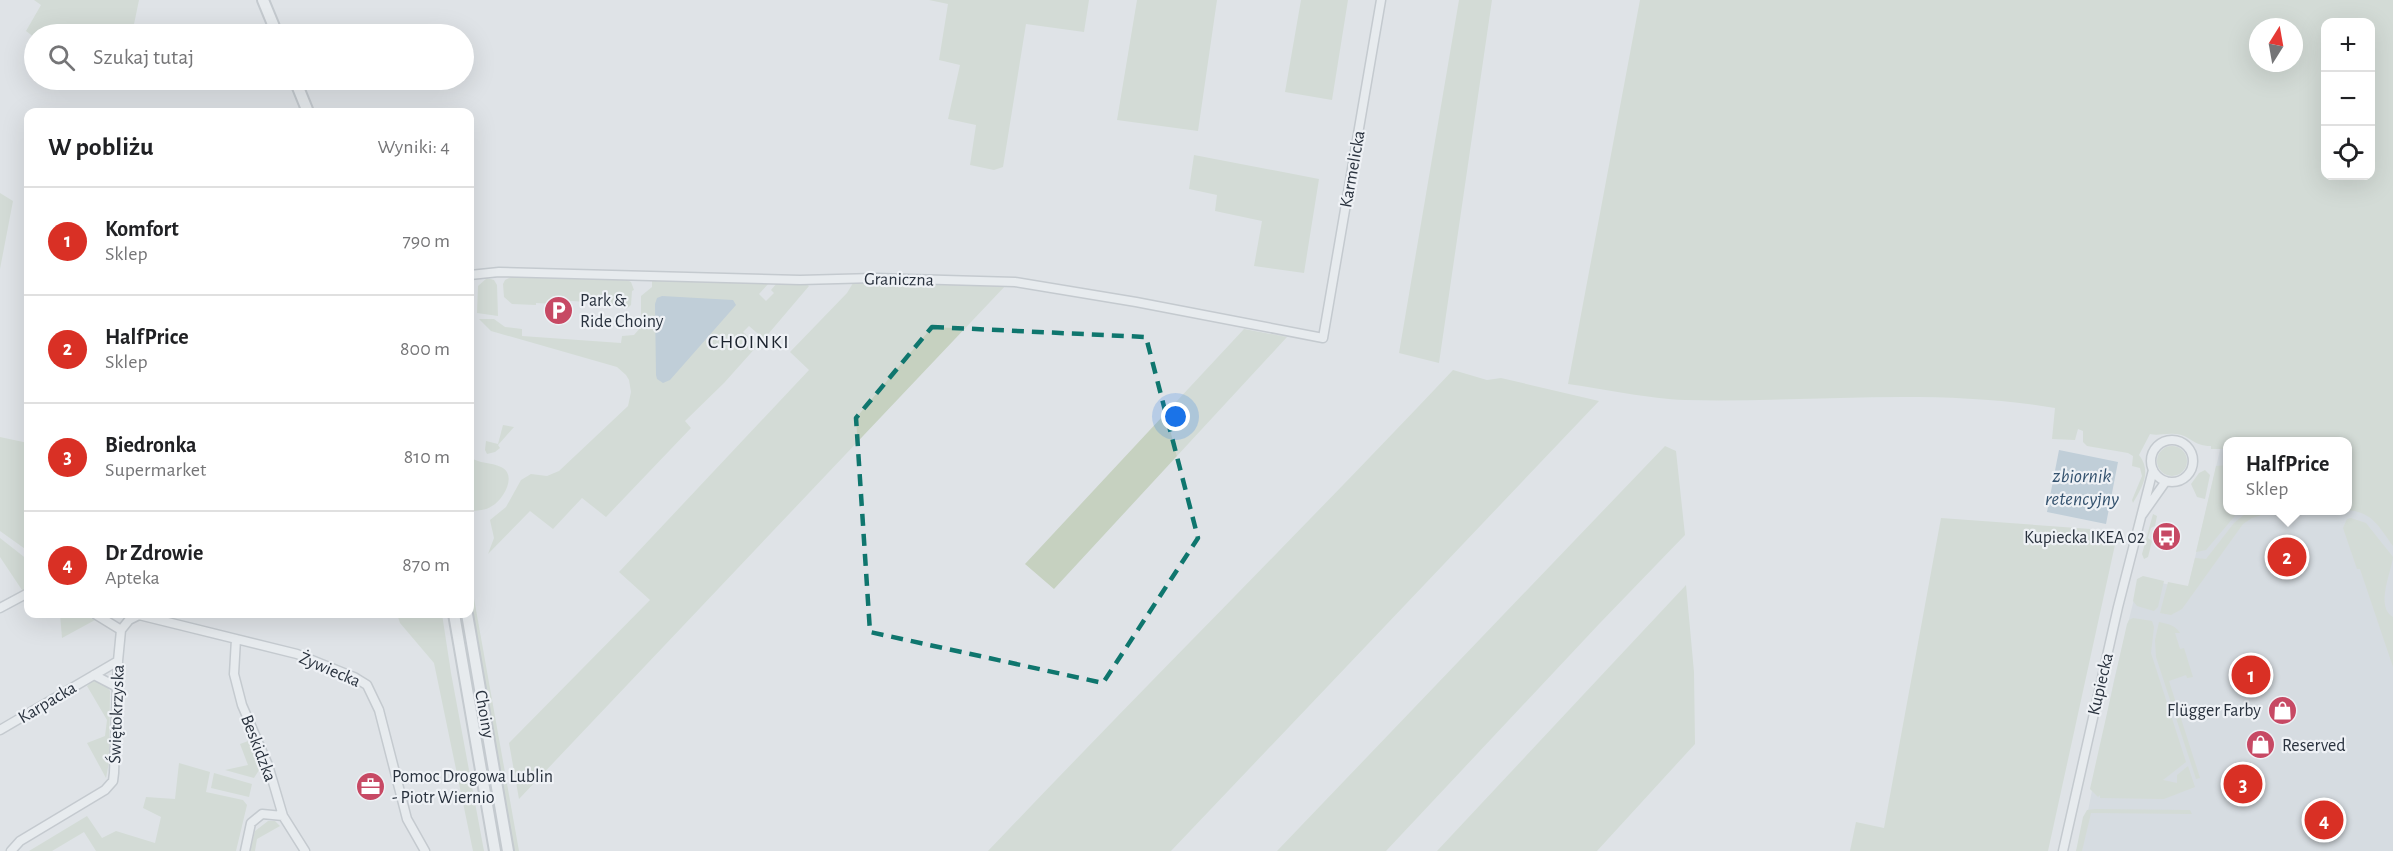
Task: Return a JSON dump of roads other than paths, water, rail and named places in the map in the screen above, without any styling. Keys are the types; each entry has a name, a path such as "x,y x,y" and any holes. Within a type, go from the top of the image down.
{"street":[{"path":"263,0 273,24"},
{"name":"Karmelicka","path":"1323,338 1381,0"},
{"path":"299,90 306,108"},
{"name":"Graniczna","path":"474,275 511,273 800,280 875,278 1015,282 1136,302 1323,338"},
{"path":"2174,440 2187,446 2194,458 2191,471 2181,480 2166,481 2158,477 2153,470 2152,456 2160,444 2174,440"},
{"name":"Kupiecka","path":"2063,851 2118,607 2153,470"},
{"name":"Kupiecka","path":"2140,518 2166,481"},
{"path":"0,608 24,595"},
{"path":"101,618 122,630"},
{"name":"Żywiecka","path":"122,630 133,618"},
{"name":"Żywiecka","path":"152,618 297,654 354,677 367,685 379,710 407,819 424,851"},
{"name":"Choiny","path":"455,618 495,851"},
{"name":"Choiny","path":"468,618 508,851"},
{"name":"Świętokrzyska","path":"11,851 20,841 110,787 114,773 118,661 122,630"},
{"name":"Beskidzka","path":"236,639 234,663 238,692 268,765 283,816 305,851"},
{"name":"Karpacka","path":"0,730 118,661"},
{"name":"Karpacka","path":"94,675 117,687"},
{"path":"245,851 251,823 262,814 283,816"}],"water":[{"path":"662,296 733,300 736,305 670,380 663,383 657,379 656,375 655,304 657,298"},
{"name":"zbiornik retencyjny","path":"2059,450 2118,462 2106,524 2047,512"}],"place":[{"name":"Park & Ride Choiny","path":"559,310"},
{"name":"Kupiecka IKEA 02","path":"2166,537"},
{"name":"HalfPrice","path":"2287,557"},
{"name":"Komfort","path":"2251,675"},
{"name":"Flügger Farby","path":"2282,710"},
{"name":"Reserved","path":"2261,745"},
{"name":"Biedronka","path":"2243,784"},
{"name":"Pomoc Drogowa Lublin - Piotr Wiernio","path":"371,786"},
{"name":"Dr Zdrowie","path":"2324,820"}],"district":[{"name":"CHOINKI","path":"749,341"}]}
